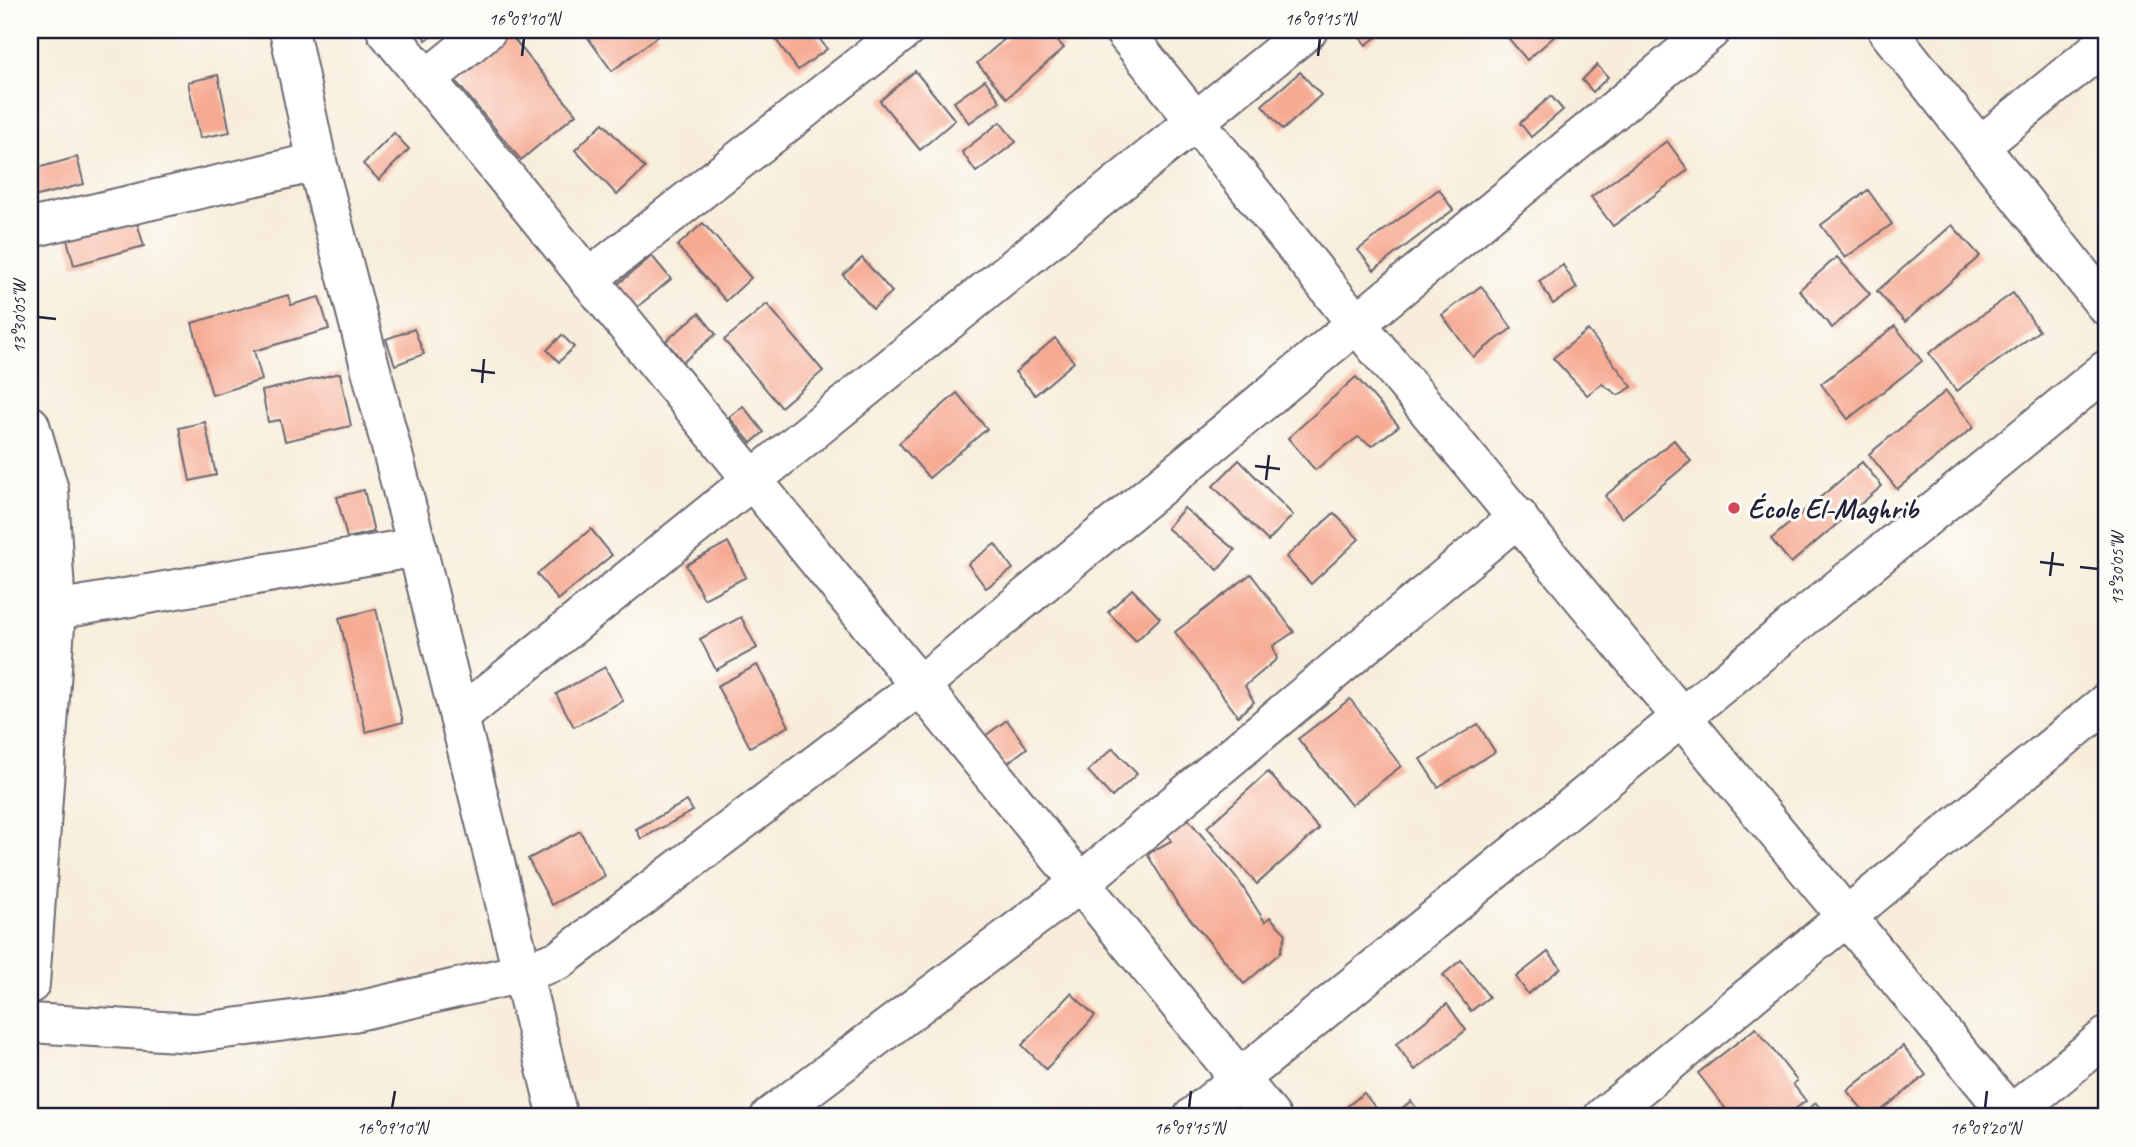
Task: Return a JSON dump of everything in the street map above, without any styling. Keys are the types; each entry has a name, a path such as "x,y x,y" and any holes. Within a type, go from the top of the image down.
{"street":[{"path":"289,30 317,162 417,547 558,1117"},
{"path":"386,30 918,687 1271,1117"},
{"path":"427,79 487,30"},
{"path":"588,279 905,30"},
{"path":"1123,30 1356,323 2010,1117 2106,1037"},
{"path":"459,717 1308,30"},
{"path":"30,1023 195,1033 353,1012 522,973 559,960 918,687 1711,30"},
{"path":"1887,30 2106,306"},
{"path":"1979,146 2106,43"},
{"path":"30,228 317,162"},
{"path":"1193,1117 2106,370"},
{"path":"30,425 49,490 30,985"},
{"path":"770,1117 1079,884 1518,517"},
{"path":"43,612 417,547"},
{"path":"1603,1117 2106,703"}],"building":[{"path":"419,30 440,30 426,40"},
{"path":"653,30 658,36 612,71 583,31"},
{"path":"769,30 813,30 827,49 798,70"},
{"path":"1015,30 1048,30 1064,48 1007,98 977,63"},
{"path":"1354,30 1385,30 1366,45"},
{"path":"1508,30 1548,30 1554,37 1527,60 1504,33"},
{"path":"509,33 576,114 521,160 454,79"},
{"path":"1597,65 1608,77 1593,92 1582,80"},
{"path":"915,71 955,120 920,150 880,101"},
{"path":"1300,72 1321,95 1283,130 1262,105"},
{"path":"218,75 230,132 200,138 188,82"},
{"path":"985,80 1000,101 969,123 954,102"},
{"path":"1551,96 1563,110 1531,137 1520,123"},
{"path":"1000,122 1016,142 976,172 962,152"},
{"path":"603,123 645,168 617,195 575,150"},
{"path":"394,133 409,149 379,180 363,164"},
{"path":"1667,141 1688,170 1613,226 1591,197"},
{"path":"77,157 84,184 30,198 30,170"},
{"path":"1439,189 1453,210 1374,270 1358,250"},
{"path":"1868,190 1892,224 1845,258 1821,225"},
{"path":"134,213 144,246 74,265 65,232"},
{"path":"703,223 751,278 726,301 677,246"},
{"path":"1952,225 1980,256 1905,322 1877,291"},
{"path":"652,256 671,279 636,308 618,284"},
{"path":"1837,257 1870,294 1832,328 1799,290"},
{"path":"862,258 892,292 873,309 843,275"},
{"path":"1563,265 1577,288 1553,304 1539,281"},
{"path":"1481,286 1512,328 1473,357 1442,315"},
{"path":"2013,293 2039,331 1956,391 1929,353"},
{"path":"288,295 291,305 319,297 329,329 254,351 262,380 212,395 192,323"},
{"path":"767,304 823,371 781,407 724,340"},
{"path":"699,313 716,334 683,362 666,341"},
{"path":"1895,326 1922,361 1848,419 1821,384"},
{"path":"414,329 424,354 395,365 386,339"},
{"path":"1588,330 1632,387 1618,395 1602,384 1587,395 1553,358"},
{"path":"562,335 574,347 559,362 547,350"},
{"path":"1055,338 1074,362 1035,395 1015,372"},
{"path":"340,373 351,426 285,441 280,420 268,422 262,391"},
{"path":"1356,377 1399,426 1372,446 1358,437 1315,470 1288,438"},
{"path":"1946,391 1974,427 1897,489 1869,454"},
{"path":"957,393 987,429 929,478 899,443"},
{"path":"743,406 764,432 751,443 729,417"},
{"path":"205,422 216,475 190,481 179,428"},
{"path":"1674,440 1691,461 1622,518 1605,496"},
{"path":"1239,460 1293,515 1268,541 1213,486"},
{"path":"1862,462 1882,486 1791,563 1771,539"},
{"path":"364,490 374,532 347,538 337,497"},
{"path":"1184,508 1235,550 1218,570 1167,528"},
{"path":"1334,513 1359,539 1311,584 1286,557"},
{"path":"591,529 612,555 558,600 537,574"},
{"path":"728,542 746,577 704,599 686,565"},
{"path":"995,544 1013,569 986,588 968,564"},
{"path":"1251,574 1294,632 1273,646 1277,659 1245,686 1254,702 1238,716 1175,632"},
{"path":"1132,589 1160,618 1136,641 1108,612"},
{"path":"376,609 403,722 366,732 339,618"},
{"path":"741,617 757,648 716,670 700,639"},
{"path":"757,665 789,726 750,747 717,686"},
{"path":"605,667 623,701 574,727 556,694"},
{"path":"1350,699 1401,766 1351,805 1298,739"},
{"path":"1007,720 1027,748 1006,764 985,736"},
{"path":"1478,724 1495,752 1438,787 1420,759"},
{"path":"1113,748 1137,774 1112,797 1088,771"},
{"path":"1268,772 1319,829 1257,884 1207,827"},
{"path":"687,801 693,811 641,839 636,829"},
{"path":"1179,808 1237,878 1265,922 1270,917 1286,934 1280,953 1244,984 1177,903 1147,854 1171,841 1162,821"},
{"path":"580,831 605,876 552,905 528,859"},
{"path":"1548,952 1561,968 1528,994 1516,977"},
{"path":"1461,960 1489,997 1471,1011 1443,975"},
{"path":"1071,993 1095,1016 1046,1069 1022,1045"},
{"path":"1447,1004 1466,1030 1415,1070 1396,1044"},
{"path":"1756,1028 1797,1081 1793,1084 1806,1101 1784,1117 1732,1117 1698,1073"},
{"path":"1903,1046 1926,1075 1873,1117 1869,1117 1847,1091"},
{"path":"1364,1093 1381,1115 1334,1117"},
{"path":"1411,1101 1423,1117 1391,1117"},
{"path":"1816,1103 1827,1117 1798,1117"}],"place":[{"name":"École El-Maghrib","path":"1734,508"}]}
